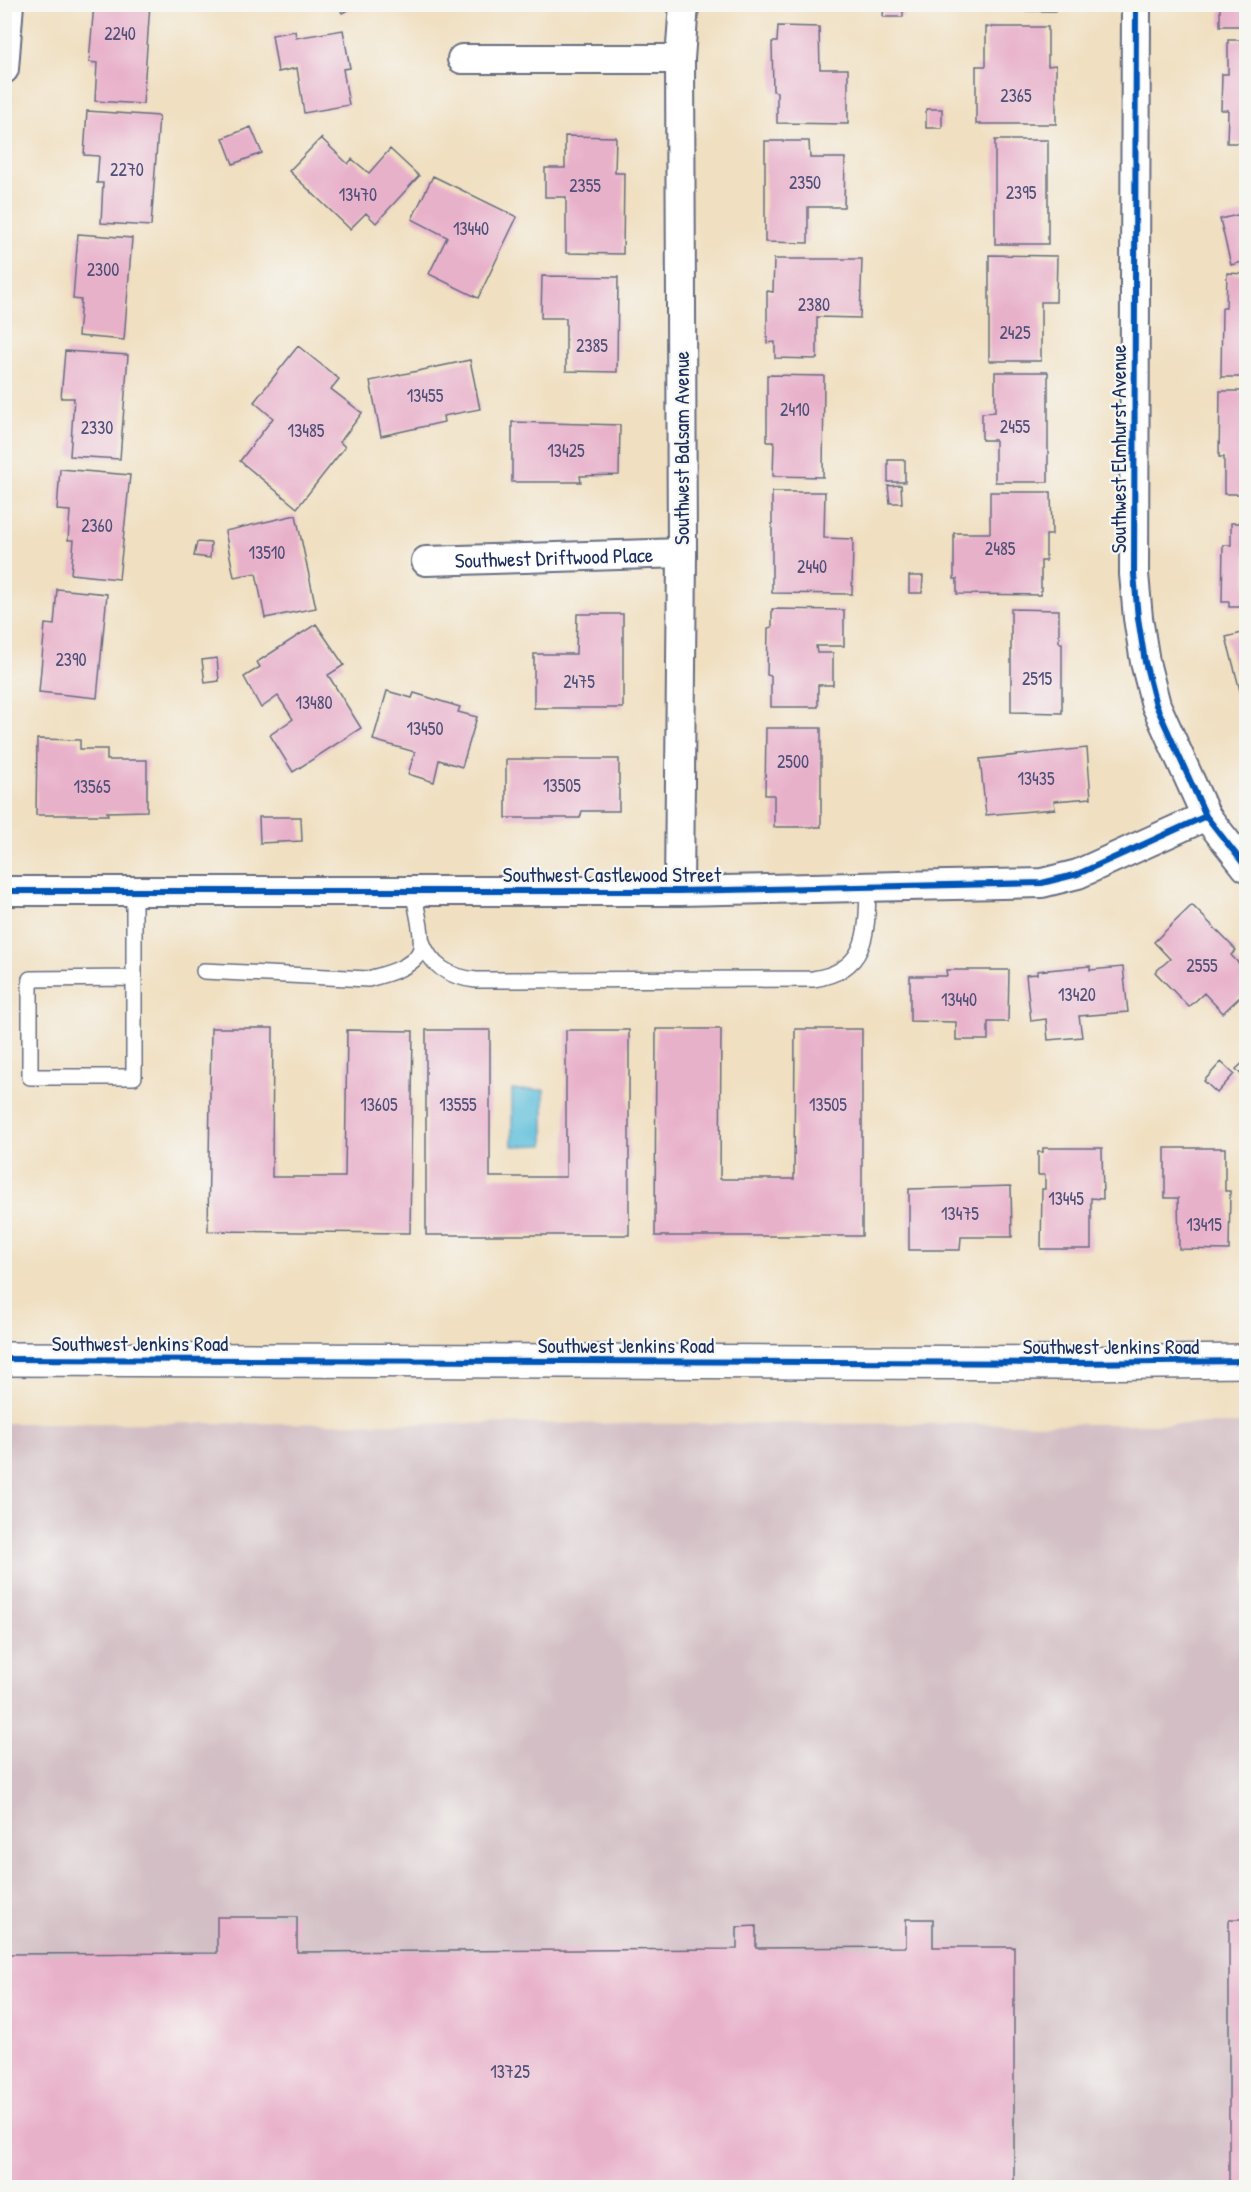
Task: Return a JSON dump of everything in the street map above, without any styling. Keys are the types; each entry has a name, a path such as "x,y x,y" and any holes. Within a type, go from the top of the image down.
{"main road":[{"name":"Southwest Jenkins Road","path":"4,1359 1050,1363 1246,1361"}],"street":[{"path":"4,69 9,4"},
{"name":"Southwest Balsam Avenue","path":"679,891 682,553 680,59 684,4"},
{"name":"Southwest Elmhurst Avenue","path":"1136,4 1134,574 1137,618 1156,705 1206,816 1246,867"},
{"path":"462,59 680,59"},
{"name":"Southwest Driftwood Place","path":"426,561 682,553"},
{"name":"Southwest Castlewood Street","path":"4,891 679,891 1042,883 1078,874 1206,816"}],"lane":[{"path":"413,890 425,951 433,962 447,973 476,980 813,979 830,977 845,969 857,956 867,918 868,886"},
{"path":"134,978 30,979 30,1077 135,1077 135,891"},
{"path":"204,971 368,979 411,962 420,951 421,939"}],"shaded area":[{"path":"5,1423 1246,1424 1246,2187 5,2188"}],"water":[{"path":"512,1090 544,1090 544,1145 512,1146"}],"building":[{"path":"94,4 150,4 143,104 95,101 97,63 89,62"},
{"path":"338,4 360,4 342,13"},
{"path":"772,4 826,4 826,8 772,8"},
{"path":"884,4 903,4 903,17 883,17"},
{"path":"979,4 1055,4 1055,11 979,10"},
{"path":"1220,4 1246,4 1246,26 1220,26"},
{"path":"778,26 819,27 820,69 848,69 848,124 777,123 777,92 773,91 772,42 777,42"},
{"path":"986,27 1048,27 1048,66 1056,65 1056,124 976,124 976,66 986,66"},
{"path":"343,30 350,68 343,69 349,105 304,113 297,68 278,72 272,35 295,31 296,38"},
{"path":"1228,40 1246,40 1246,143 1227,143 1228,110 1221,110 1222,74 1228,74"},
{"path":"926,109 942,109 942,128 926,128"},
{"path":"87,111 159,116 151,226 101,223 103,183 97,183 99,156 84,155"},
{"path":"251,127 262,153 233,164 223,138"},
{"path":"565,136 616,137 615,173 624,173 623,254 566,253 566,197 545,197 545,168 565,168"},
{"path":"321,138 348,164 352,159 369,173 390,149 419,176 376,223 366,213 350,229 289,171"},
{"path":"995,140 1048,140 1048,244 995,244"},
{"path":"765,141 809,141 810,158 845,158 844,207 808,207 808,243 765,242"},
{"path":"433,176 517,217 478,298 429,274 447,237 412,219"},
{"path":"1246,213 1246,261 1231,265 1220,219"},
{"path":"78,234 132,238 124,340 78,336 81,300 73,299"},
{"path":"989,255 1057,256 1056,302 1041,302 1041,361 989,361"},
{"path":"774,259 862,259 860,318 817,317 817,359 775,358 775,342 767,343 767,291 773,292"},
{"path":"1227,273 1246,274 1246,377 1221,377 1222,308 1226,308"},
{"path":"542,276 618,277 617,372 566,371 566,318 541,318"},
{"path":"298,346 339,379 331,389 362,413 340,442 345,447 297,508 240,461 273,418 254,402"},
{"path":"65,351 128,355 120,459 70,456 74,398 61,398"},
{"path":"470,360 480,409 443,416 444,422 381,436 370,381"},
{"path":"995,372 1048,372 1048,482 995,482 995,440 982,440 982,413 995,412"},
{"path":"767,375 824,376 823,477 773,476 774,442 767,442"},
{"path":"1220,391 1246,391 1246,494 1224,494 1224,457 1219,457"},
{"path":"512,422 620,425 619,475 580,476 581,482 512,482"},
{"path":"888,460 905,460 905,482 888,482"},
{"path":"60,469 130,475 119,579 71,574 74,540 68,540 70,511 57,510"},
{"path":"901,485 902,503 890,503 888,486"},
{"path":"772,492 825,492 824,538 853,539 852,594 772,593"},
{"path":"990,492 1051,492 1052,535 1046,535 1046,561 1041,561 1041,595 957,594 957,579 954,579 954,533 990,533"},
{"path":"296,515 316,608 265,618 256,573 234,577 225,531"},
{"path":"1231,523 1246,523 1246,607 1229,607 1229,602 1222,602 1223,545 1231,545"},
{"path":"197,542 211,543 210,558 194,556"},
{"path":"909,576 923,576 922,593 909,593"},
{"path":"57,589 107,594 97,698 39,692 45,624 54,625"},
{"path":"772,609 844,610 844,646 816,646 817,653 833,653 833,685 818,685 818,707 771,707 771,676 767,675 768,628 772,627"},
{"path":"1011,609 1059,610 1059,643 1062,643 1062,713 1011,712"},
{"path":"577,614 623,614 623,708 534,708 534,654 576,654"},
{"path":"316,624 344,665 328,675 361,728 293,772 270,735 293,719 278,696 261,708 244,677 260,667 257,662"},
{"path":"1246,632 1246,705 1244,706 1226,637"},
{"path":"217,658 219,681 205,683 202,660"},
{"path":"387,691 412,698 414,693 460,707 458,712 477,717 462,767 439,760 434,782 408,774 415,752 373,740"},
{"path":"766,728 821,728 821,827 774,827 774,795 765,795"},
{"path":"37,739 80,740 80,749 107,749 107,760 147,760 147,811 107,812 108,815 36,815"},
{"path":"1087,748 1091,798 1054,801 1055,809 986,815 980,759"},
{"path":"506,759 619,759 619,811 582,811 580,818 506,818"},
{"path":"259,817 301,817 302,841 260,843"},
{"path":"1192,905 1236,950 1231,955 1246,971 1246,991 1223,1013 1204,993 1189,1007 1155,972 1170,959 1154,942"},
{"path":"1090,966 1090,970 1123,967 1128,1012 1079,1016 1082,1037 1048,1040 1046,1019 1031,1021 1026,975 1037,974 1037,971"},
{"path":"946,970 1009,970 1008,1022 988,1022 988,1040 956,1040 956,1022 910,1021 910,976 947,976"},
{"path":"211,1028 273,1028 272,1177 345,1177 347,1030 413,1031 410,1233 208,1231"},
{"path":"656,1029 721,1029 720,1179 794,1179 795,1029 862,1029 862,1236 655,1236"},
{"path":"426,1030 490,1030 490,1177 566,1177 566,1030 629,1030 629,1235 426,1235"},
{"path":"1246,1060 1246,1080 1236,1069"},
{"path":"1221,1062 1234,1074 1217,1093 1204,1081"},
{"path":"1043,1148 1102,1148 1103,1199 1091,1198 1091,1249 1041,1249 1042,1189 1045,1189 1045,1175 1038,1175 1038,1152 1043,1152"},
{"path":"1165,1148 1225,1148 1225,1191 1230,1191 1229,1250 1179,1249 1178,1198 1165,1198"},
{"path":"1011,1186 1012,1237 961,1237 960,1250 909,1250 909,1189"},
{"path":"217,1917 297,1917 297,1952 737,1949 737,1927 756,1926 756,1948 906,1947 906,1919 933,1919 933,1947 1014,1947 1014,2188 6,2188 5,1954 217,1953"},
{"path":"1229,1919 1246,1919 1246,2188 1229,2188"}],"cycle path":[{"path":"1136,4 1134,574 1138,618 1145,662 1156,705 1206,816 1246,867"},
{"path":"4,891 679,891 1042,883 1078,874 1206,816"},
{"path":"4,1359 1073,1363 1246,1361"}]}
